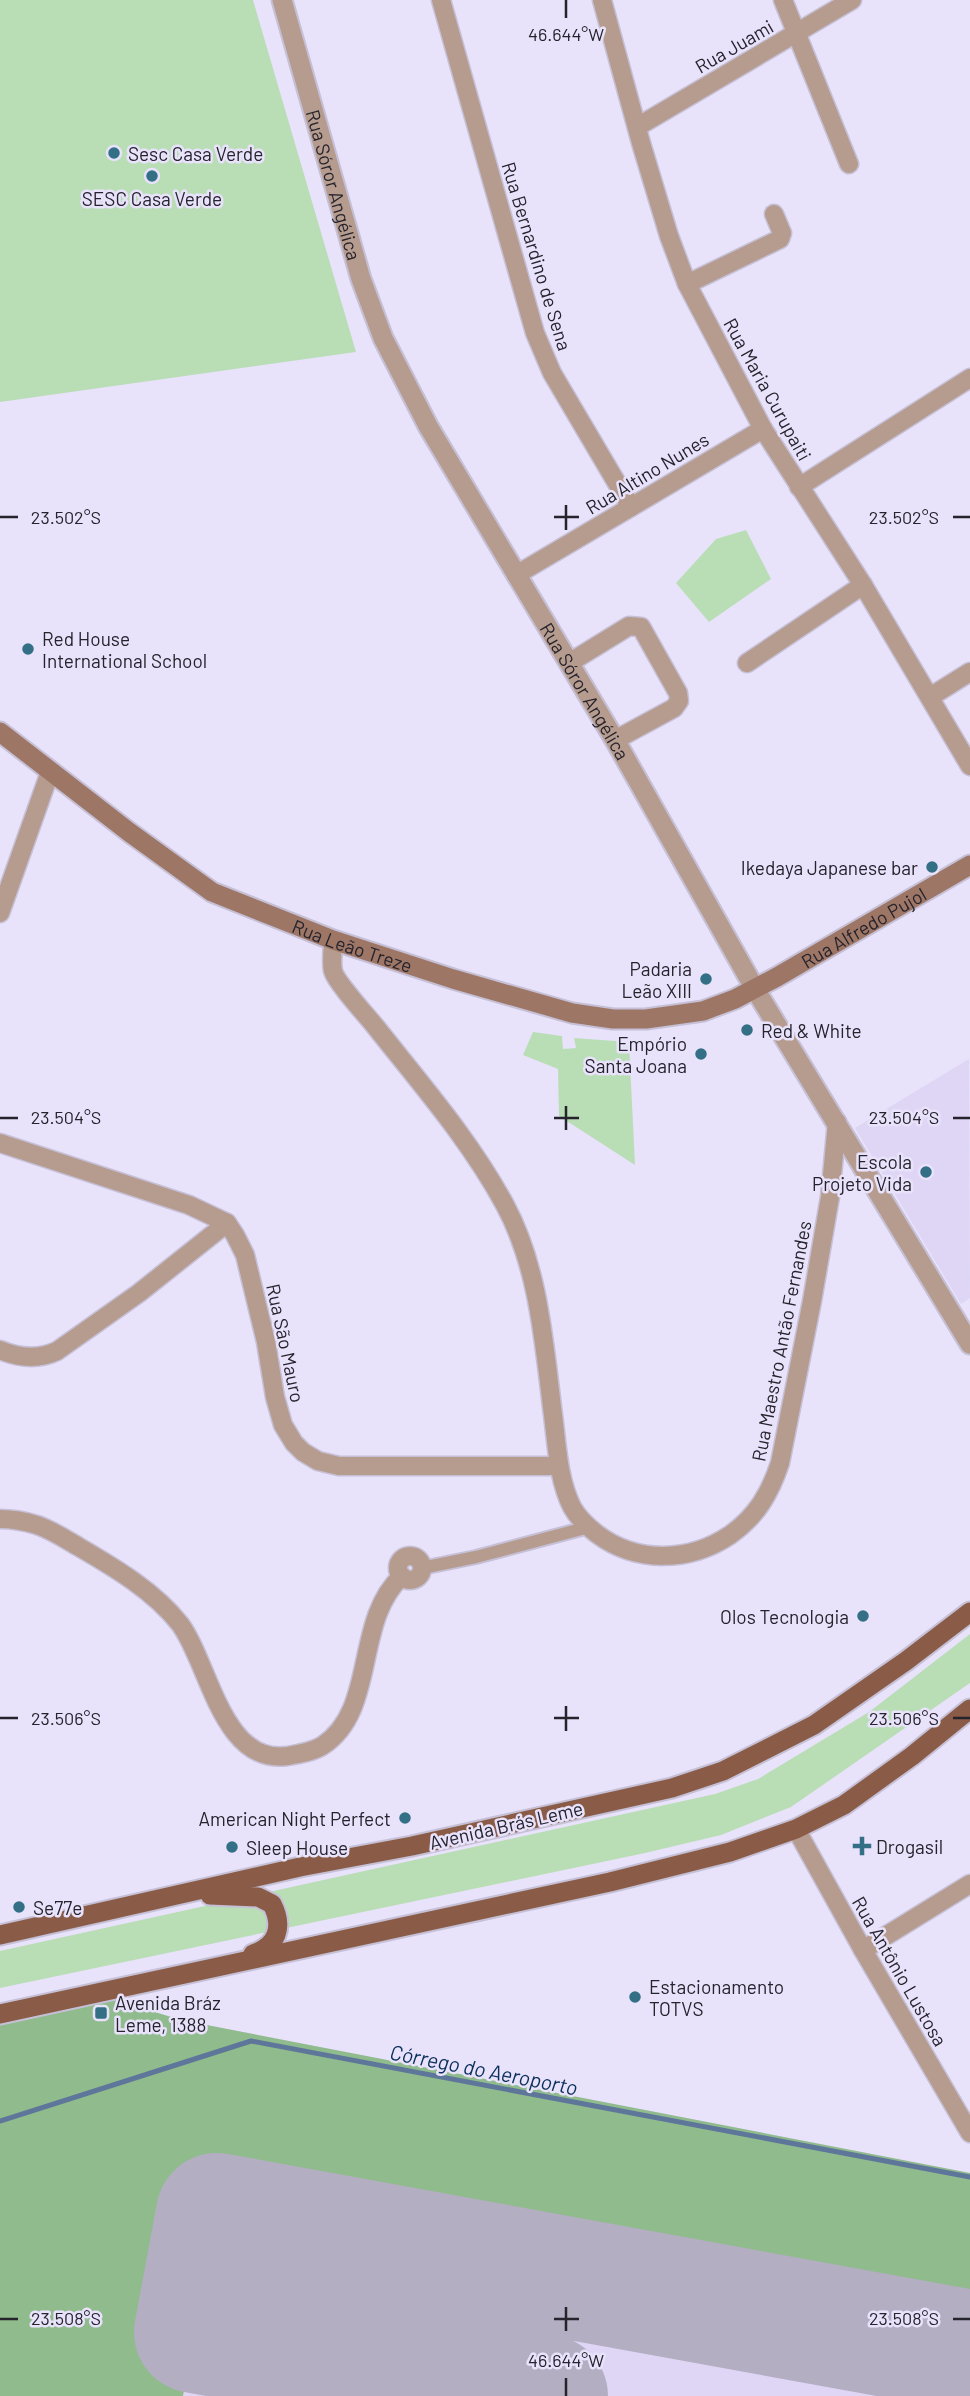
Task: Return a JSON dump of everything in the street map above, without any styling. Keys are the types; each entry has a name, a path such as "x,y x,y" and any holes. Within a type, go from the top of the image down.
{"main road":[{"name":"Rua Leão Treze","path":"3,739 212,892 333,940 536,1004 613,1019 646,1019 704,1011 755,989"},
{"name":"Rua Alfredo Pujol","path":"755,989 970,864"},
{"name":"Avenida Brás Leme","path":"0,1935 300,1867 425,1844 672,1787 723,1771 814,1725 906,1661 970,1612"},
{"path":"0,2014 623,1878 730,1852 796,1829 844,1805 912,1756 970,1709"},
{"path":"174,1896 258,1897 272,1904 278,1928 265,1951 212,1968"}],"street":[{"name":"Rua Sóror Angélica","path":"282,0 361,279 383,338 428,426 615,740 755,989 970,1345"},
{"name":"Rua Bernardino de Sena","path":"441,0 534,333 552,373 631,507"},
{"name":"Rua Maria Curupaiti","path":"602,0 669,236 687,284 763,429 863,585 970,766"},
{"path":"783,0 849,164"},
{"name":"Rua Juami","path":"637,127 852,0"},
{"path":"687,284 780,239 782,233 774,214"},
{"path":"799,487 970,377"},
{"name":"Rua Altino Nunes","path":"516,575 763,429"},
{"path":"747,663 863,585"},
{"path":"569,663 629,626 641,627 678,693 679,701 674,708 615,740"},
{"path":"930,697 970,672"},
{"path":"0,912 50,772"},
{"name":"Rua Maestro Antão Fernandes","path":"333,940 333,973 472,1152 506,1207 520,1239 536,1295 559,1466 571,1506 589,1527 612,1544 631,1552 656,1556 680,1555 707,1548 752,1518 772,1487 780,1463 812,1301 830,1197 837,1122"},
{"path":"0,1143 190,1205 227,1223 139,1293 57,1351 24,1358 0,1350"},
{"name":"Rua São Mauro","path":"227,1223 245,1255 283,1425 303,1452 318,1461 339,1466 559,1466"},
{"path":"0,1519 29,1522 51,1531 113,1567 162,1605 190,1640 236,1736 249,1747 266,1755 281,1757 302,1754 322,1745 341,1728 352,1709 371,1631 381,1604 402,1576 398,1568 405,1557 418,1559 422,1568 589,1527"},
{"name":"Rua Antônio Lustosa","path":"796,1829 970,2133"},
{"path":"863,1950 970,1884"}],"shaded area":[{"name":"Escola Projeto Vida","path":"969,1059 970,1298 961,1304 855,1128"},
{"path":"112,1999 181,2020 970,2173 970,2396 0,2396"}],"green space":[{"name":"SESC Casa Verde","path":"0,0 253,0 356,352 0,402"},
{"path":"746,530 771,579 709,622 676,583 716,539"},
{"path":"533,1032 562,1036 563,1049 576,1048 574,1038 629,1042 635,1165 559,1116 558,1069 523,1055"},
{"path":"970,1634 970,1683 791,1807 721,1835 0,1988 0,1951 715,1794 758,1779 869,1712"},
{"path":"112,1999 181,2020 970,2173 970,2351 218,2215 183,2396 0,2396 0,2022"},
{"path":"408,2375 440,2377 547,2396 345,2396 374,2383"}],"waterway":[{"name":"Córrego do Aeroporto","path":"0,2121 251,2041 970,2177"}],"taxiway":[{"path":"253,2396 287,2367 382,2325 418,2317 489,2319"}],"runway":[{"path":"547,2396 195,2332 217,2214 970,2351"}],"place":[{"name":"Sesc Casa Verde","path":"114,153"},
{"name":"SESC Casa Verde","path":"152,176"},
{"name":"Red House International School","path":"28,649"},
{"name":"Ikedaya Japanese bar","path":"932,867"},
{"name":"Padaria Leão XIII","path":"706,979"},
{"name":"Red & White","path":"747,1030"},
{"name":"Empório Santa Joana","path":"701,1054"},
{"name":"Escola Projeto Vida","path":"926,1172"},
{"name":"Olos Tecnologia","path":"863,1616"},
{"name":"American Night Perfect","path":"405,1818"},
{"name":"Drogasil","path":"862,1846"},
{"name":"Sleep House","path":"232,1847"},
{"name":"Se77e","path":"19,1907"},
{"name":"Estacionamento TOTVS","path":"635,1997"},
{"name":"Avenida Bráz Leme, 1388","path":"101,2013"}]}
